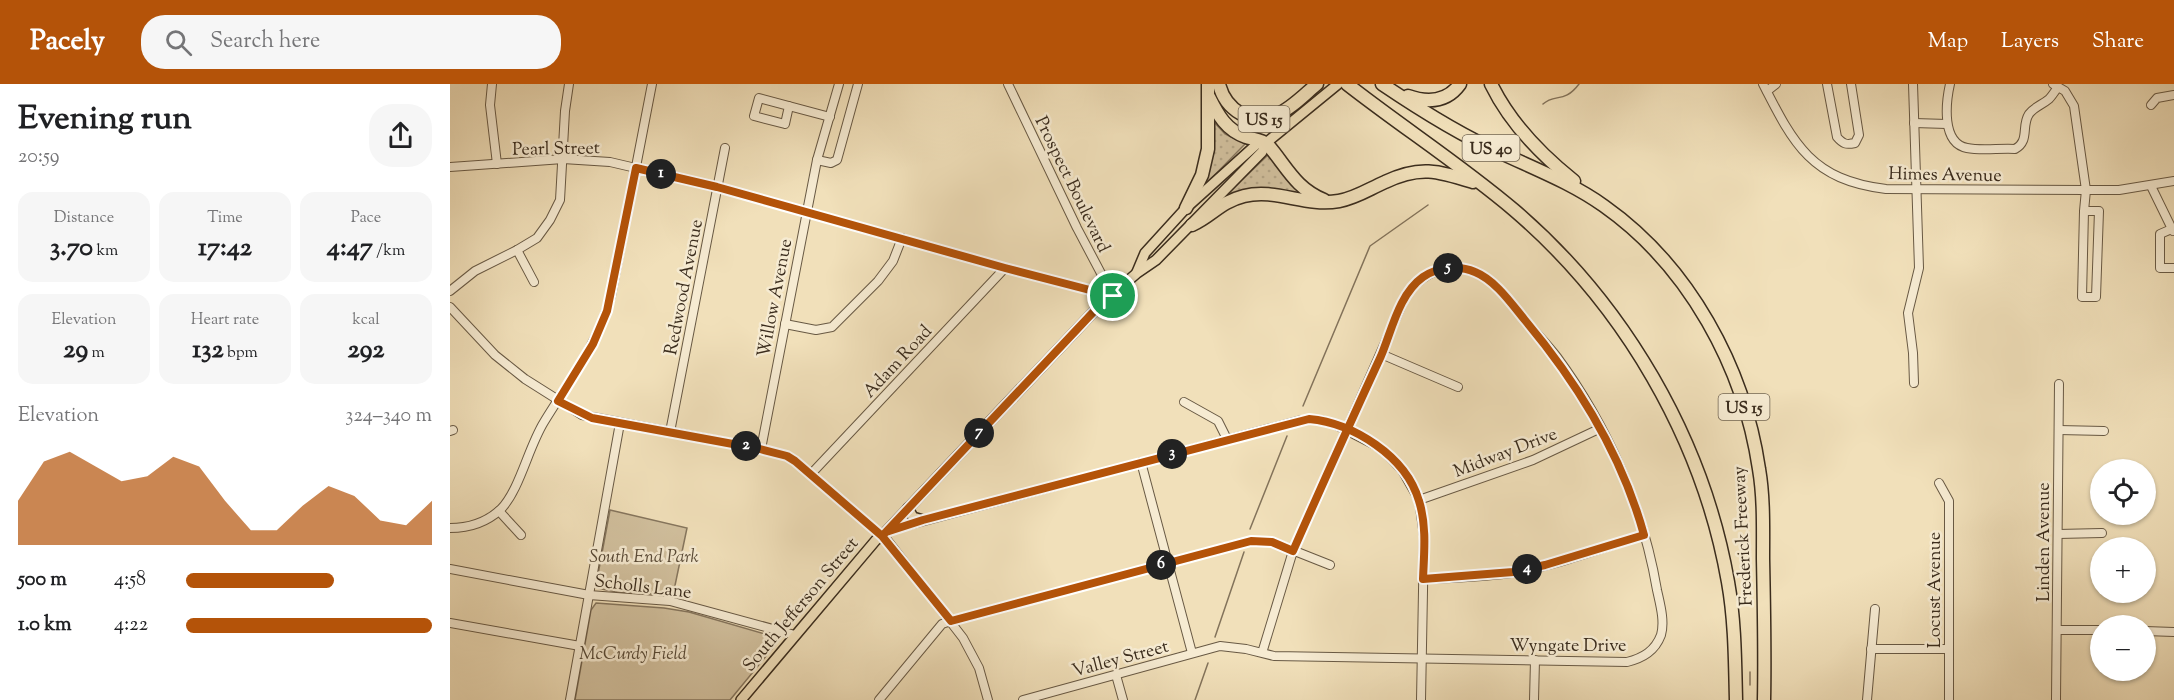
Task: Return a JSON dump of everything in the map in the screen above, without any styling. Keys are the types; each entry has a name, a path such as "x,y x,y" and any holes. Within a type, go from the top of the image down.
{"highway":[{"name":"US 15","path":"1219,84 1226,100 1236,111 1248,117 1263,119 1280,114 1317,85"},
{"name":"Frederick Freeway","path":"1347,84 1516,211 1593,290 1617,320 1658,387 1678,426 1715,525 1724,563 1733,622 1736,700"},
{"path":"1382,85 1411,97 1428,101 1443,98 1460,84"},
{"name":"US 15","path":"1491,84 1502,106 1535,146 1603,205"},
{"name":"Frederick Freeway","path":"1382,85 1445,124 1498,152 1552,175 1603,205 1648,242 1691,294 1716,335 1734,377 1751,428 1760,469 1765,700"},
{"path":"1209,90 1221,120 1228,127 1243,136 1266,143 1308,193 1330,202"},
{"path":"1186,208 1202,175 1206,161 1209,135 1209,90"},
{"path":"1192,225 1202,220 1213,209 1250,195 1268,194 1313,203 1330,202 1358,196 1390,179 1419,171 1448,173 1483,185"}],"main road":[{"name":"South Jefferson Street","path":"741,700 876,540 1099,306 1137,273 1156,260 1192,225 1205,208 1262,152 1266,143 1338,84"},
{"name":"South Jefferson Street","path":"1137,273 1145,253 1186,208 1257,144 1266,143"},
{"path":"908,508 913,516 923,520"}],"street":[{"path":"492,84 490,105 497,164"},
{"path":"450,291 475,271 537,238 550,220 560,200 569,84"},
{"path":"450,528 474,525 484,521 499,511 511,496 543,423 593,344 607,311 652,84"},
{"name":"Willow Avenue","path":"760,449 817,160 839,84"},
{"path":"817,160 831,163 837,160 858,84"},
{"name":"Prospect Boulevard","path":"1008,84 1077,228 1113,296"},
{"path":"1765,88 1776,84"},
{"path":"1827,84 1837,137 1842,144 1848,145 1855,143 1858,135 1851,84"},
{"path":"1913,84 1919,268 1908,313 1914,383"},
{"path":"1950,84 1947,124 1956,141 1967,148 2015,149 2024,141 2028,115 2036,106 2050,99 2055,86 2070,96 2074,106 2086,190 2084,211 2082,297 2096,297 2099,211 2084,211"},
{"name":"Himes Avenue","path":"1765,88 1796,144 1806,155 1832,175 1863,186 1918,189 2086,190 2151,186 2174,181"},
{"path":"2151,105 2157,98 2174,95"},
{"path":"789,106 784,124 754,116 759,98 789,106 830,117"},
{"path":"1914,123 1947,124"},
{"name":"Redwood Avenue","path":"670,432 725,148"},
{"name":"Pearl Street","path":"450,167 563,159 610,162 717,187 1113,296"},
{"path":"2151,186 2173,230 2160,234 2160,268 2174,267"},
{"path":"785,324 816,330 832,327 878,281 893,261 902,238"},
{"path":"517,250 534,282"},
{"name":"Adam Road","path":"811,474 1005,268"},
{"name":"Wyngate Drive","path":"1226,646 1274,656 1628,662 1646,656 1652,651 1661,636 1662,618 1644,535 1636,507 1601,428 1557,358 1510,302 1488,280 1476,272 1444,268 1434,271 1423,277 1407,293 1293,551 1262,653"},
{"path":"450,307 495,355 525,379 582,415 787,456 884,534 951,621 976,660 988,700"},
{"path":"1381,354 1458,387"},
{"name":"Linden Avenue","path":"2056,700 2060,384"},
{"path":"1184,402 1218,421 1227,439"},
{"path":"884,534 923,520 1227,439 1301,420 1321,420 1375,445 1394,461 1409,480 1419,500 1424,526 1421,700"},
{"path":"570,700 620,423"},
{"name":"Midway Drive","path":"1419,500 1533,460 1601,428"},
{"path":"2059,430 2104,431"},
{"path":"1141,462 1191,654"},
{"name":"Locust Avenue","path":"1939,483 1949,501 1949,700"},
{"path":"499,511 521,535"},
{"path":"2058,534 2102,533"},
{"path":"1423,579 1513,572 1545,565 1644,535"},
{"path":"879,700 942,624 951,621 1251,541 1272,542 1330,566"},
{"name":"Scholls Lane","path":"450,569 589,595 670,601 795,635"},
{"path":"1867,700 1875,609"},
{"path":"450,623 580,646"},
{"path":"2058,630 2090,630"},
{"path":"2156,631 2174,632"},
{"name":"Valley Street","path":"1023,700 1226,646"},
{"path":"1871,649 1949,649"},
{"path":"1534,700 1535,660"},
{"path":"1116,675 1123,700"}],"green space":[{"path":"1213,121 1225,134 1245,144 1200,190"},
{"path":"1268,155 1306,196 1304,199 1221,200"},
{"name":"South End Park","path":"610,510 687,528 673,595 617,592 597,588"},
{"name":"McCurdy Field","path":"596,603 689,612 772,636 776,644 730,700 575,700 591,610"}],"waterway":[{"path":"1543,104 1569,94 1579,84"},
{"path":"1303,406 1370,246 1428,205"},
{"path":"1250,529 1287,436"},
{"path":"1215,637 1244,552"},
{"path":"1195,700 1208,663"},
{"path":"1750,672 1750,685"}],"route":[{"path":"1113,296 717,187 636,168 607,311 593,344 558,401 592,418 787,456 882,536 886,532 923,520 1309,419 1334,424 1346,430 1360,436 1386,453 1402,470 1419,500 1424,526 1423,579 1513,572 1545,565 1644,535 1639,514 1601,428 1557,358 1510,302 1488,280 1467,269 1444,268 1423,277 1407,293 1381,354 1346,430 1293,551 1272,542 1251,541 951,621 882,536 1099,306 1113,296"}]}
